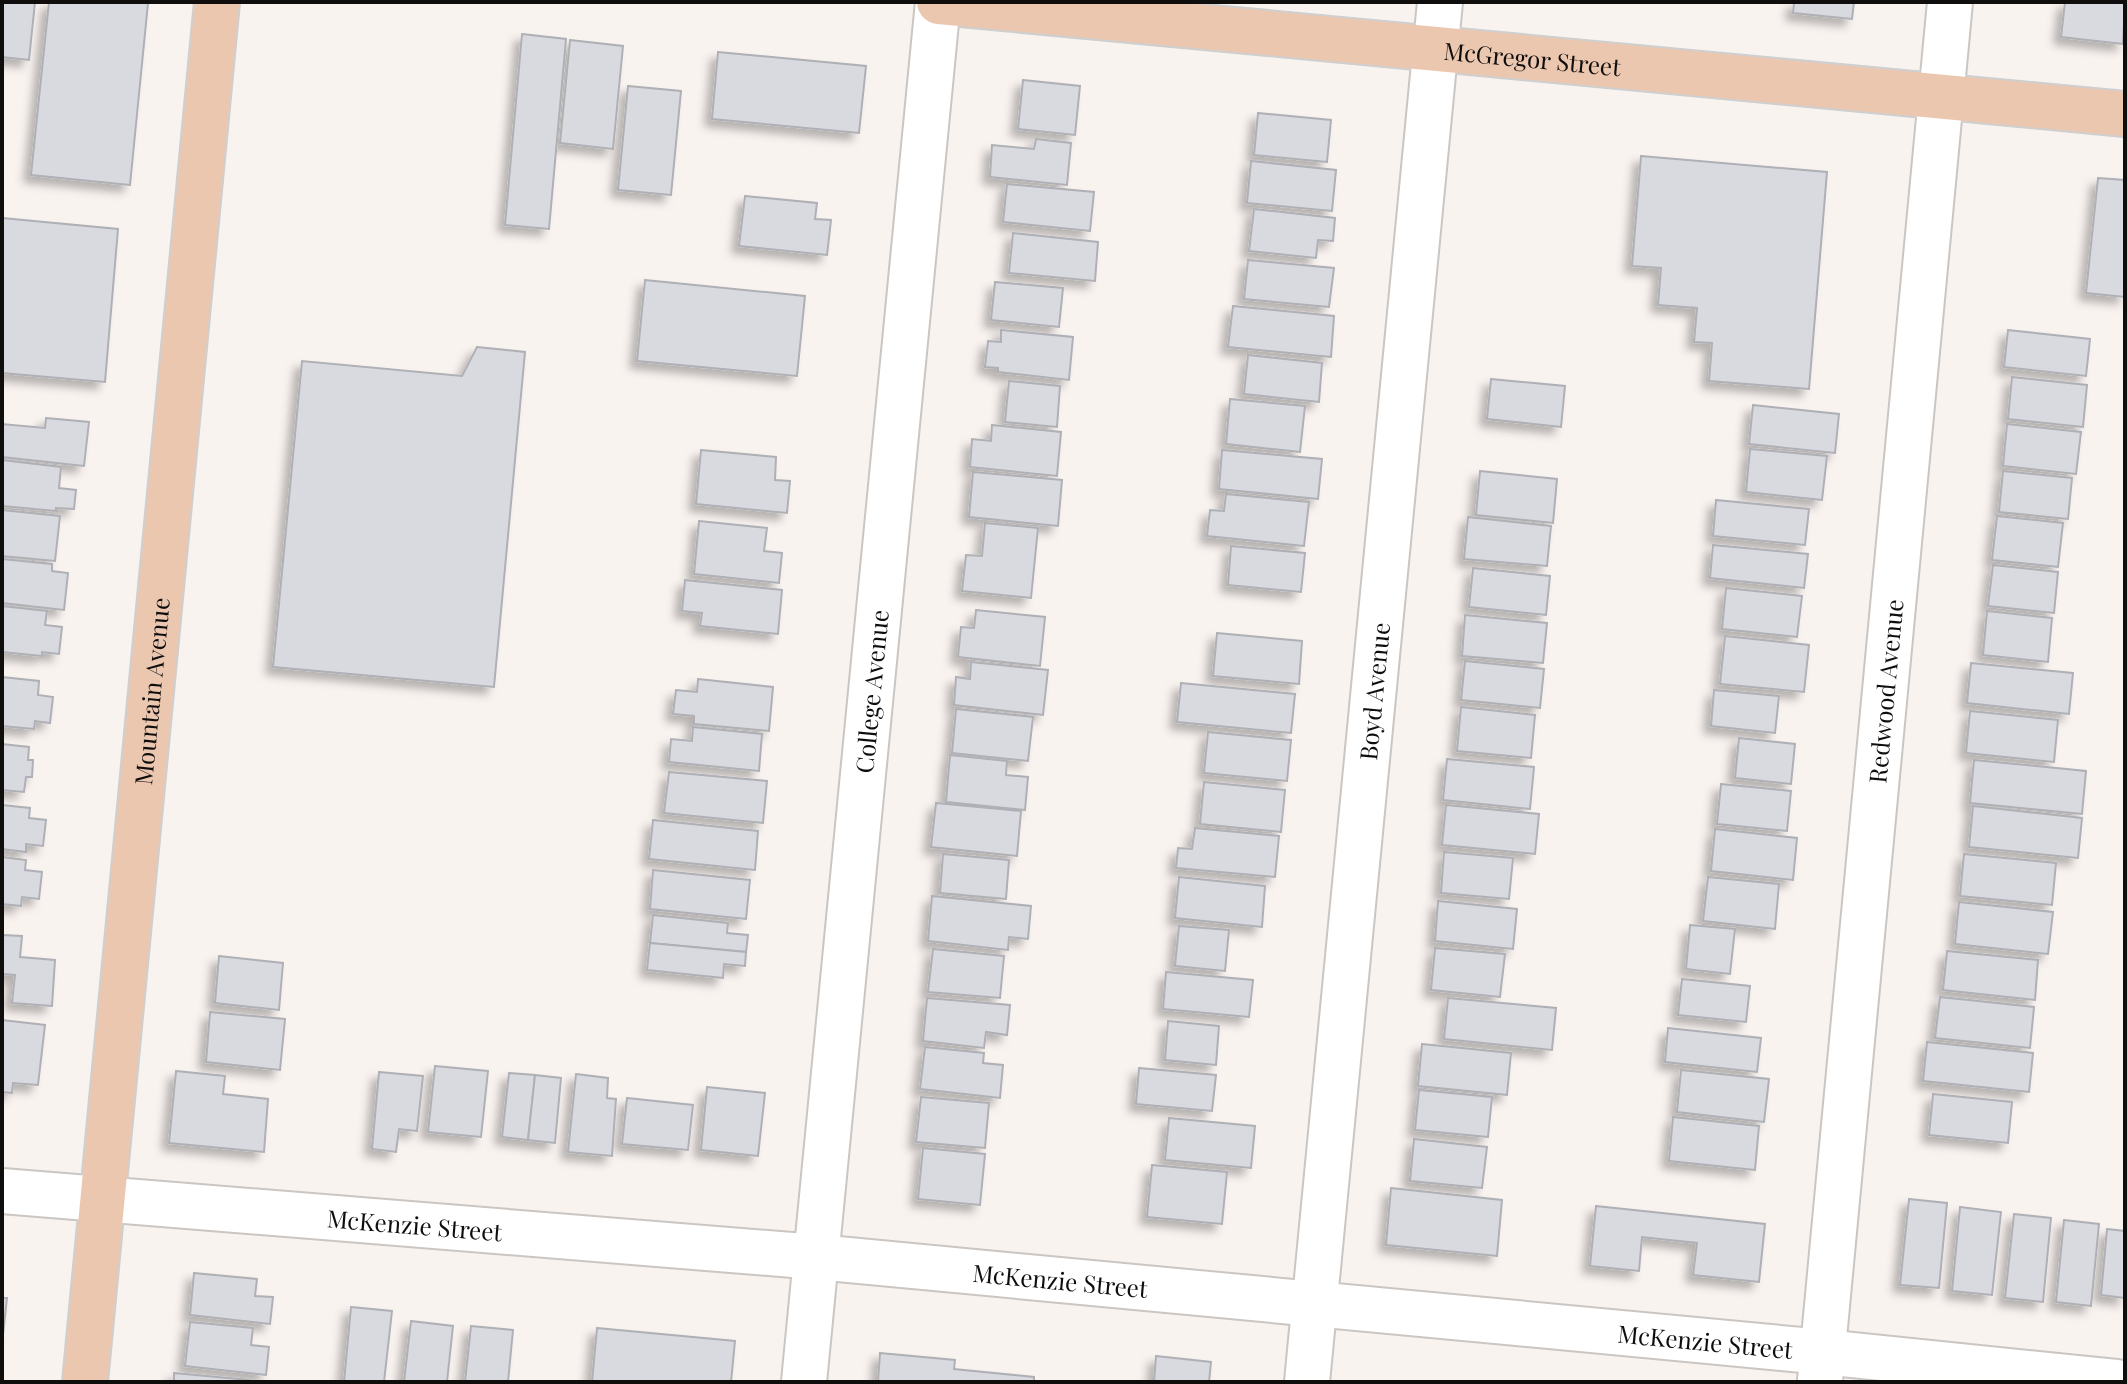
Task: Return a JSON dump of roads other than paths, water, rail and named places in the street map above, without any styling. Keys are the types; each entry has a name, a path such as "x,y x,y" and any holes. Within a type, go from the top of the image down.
{"main road":[{"name":"Mountain Avenue","path":"85,1382 217,2"},
{"name":"McGregor Street","path":"939,2 2125,114"}],"street":[{"name":"College Avenue","path":"804,1382 939,2"},
{"name":"Boyd Avenue","path":"1307,1382 1440,2"},
{"name":"Redwood Avenue","path":"1821,1367 1950,2"},
{"name":"McKenzie Street","path":"2,1191 817,1257 1314,1305 1821,1367 2116,1382"}]}
